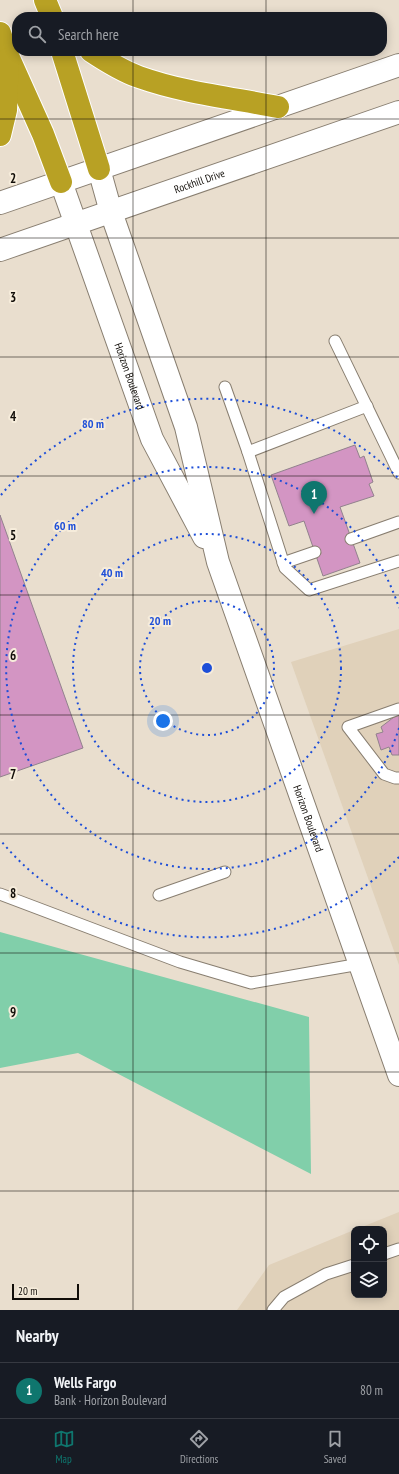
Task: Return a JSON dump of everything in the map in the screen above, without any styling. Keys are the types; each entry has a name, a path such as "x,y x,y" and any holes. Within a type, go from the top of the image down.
{"highway":[{"path":"45,0 50,12"},
{"path":"0,34 8,56 44,134 61,182"},
{"path":"0,135 6,110 8,56"},
{"path":"64,56 99,169"},
{"path":"98,56 115,67 139,77 181,88 278,107"}],"street":[{"path":"0,203 399,65"},
{"name":"Rockhill Drive","path":"0,250 399,112"},
{"name":"Horizon Boulevard","path":"99,169 111,212 186,427 218,562 399,1075"},
{"name":"Horizon Boulevard","path":"61,182 152,439 218,562"}],"lane":[{"path":"335,341 399,473"},
{"path":"225,387 248,452 285,568 309,590 399,561"},
{"path":"248,452 367,406"},
{"path":"351,539 399,522"},
{"path":"283,563 315,552"},
{"path":"399,709 348,727 384,774 399,778"},
{"path":"159,895 225,872"},
{"path":"0,894 180,962 251,983 360,964"},
{"path":"387,1253 399,1249"},
{"path":"273,1310 284,1297 326,1274 351,1266"}],"shaded area":[{"path":"399,629 399,965 291,662"},
{"path":"399,1212 399,1310 237,1310 269,1265 351,1231 351,1298 387,1298 387,1226 364,1226"}],"green space":[{"path":"0,932 309,1017 311,1174 78,1053 0,1068"}],"building":[{"path":"355,445 360,458 364,456 373,482 369,484 374,496 340,507 360,563 323,576 304,521 289,526 271,475"},
{"path":"0,515 83,748 0,777"},
{"path":"399,715 399,755 392,755 389,747 381,750 376,734 383,732 381,727"}],"place":[{"name":"Wells Fargo","path":"314,514"}]}
